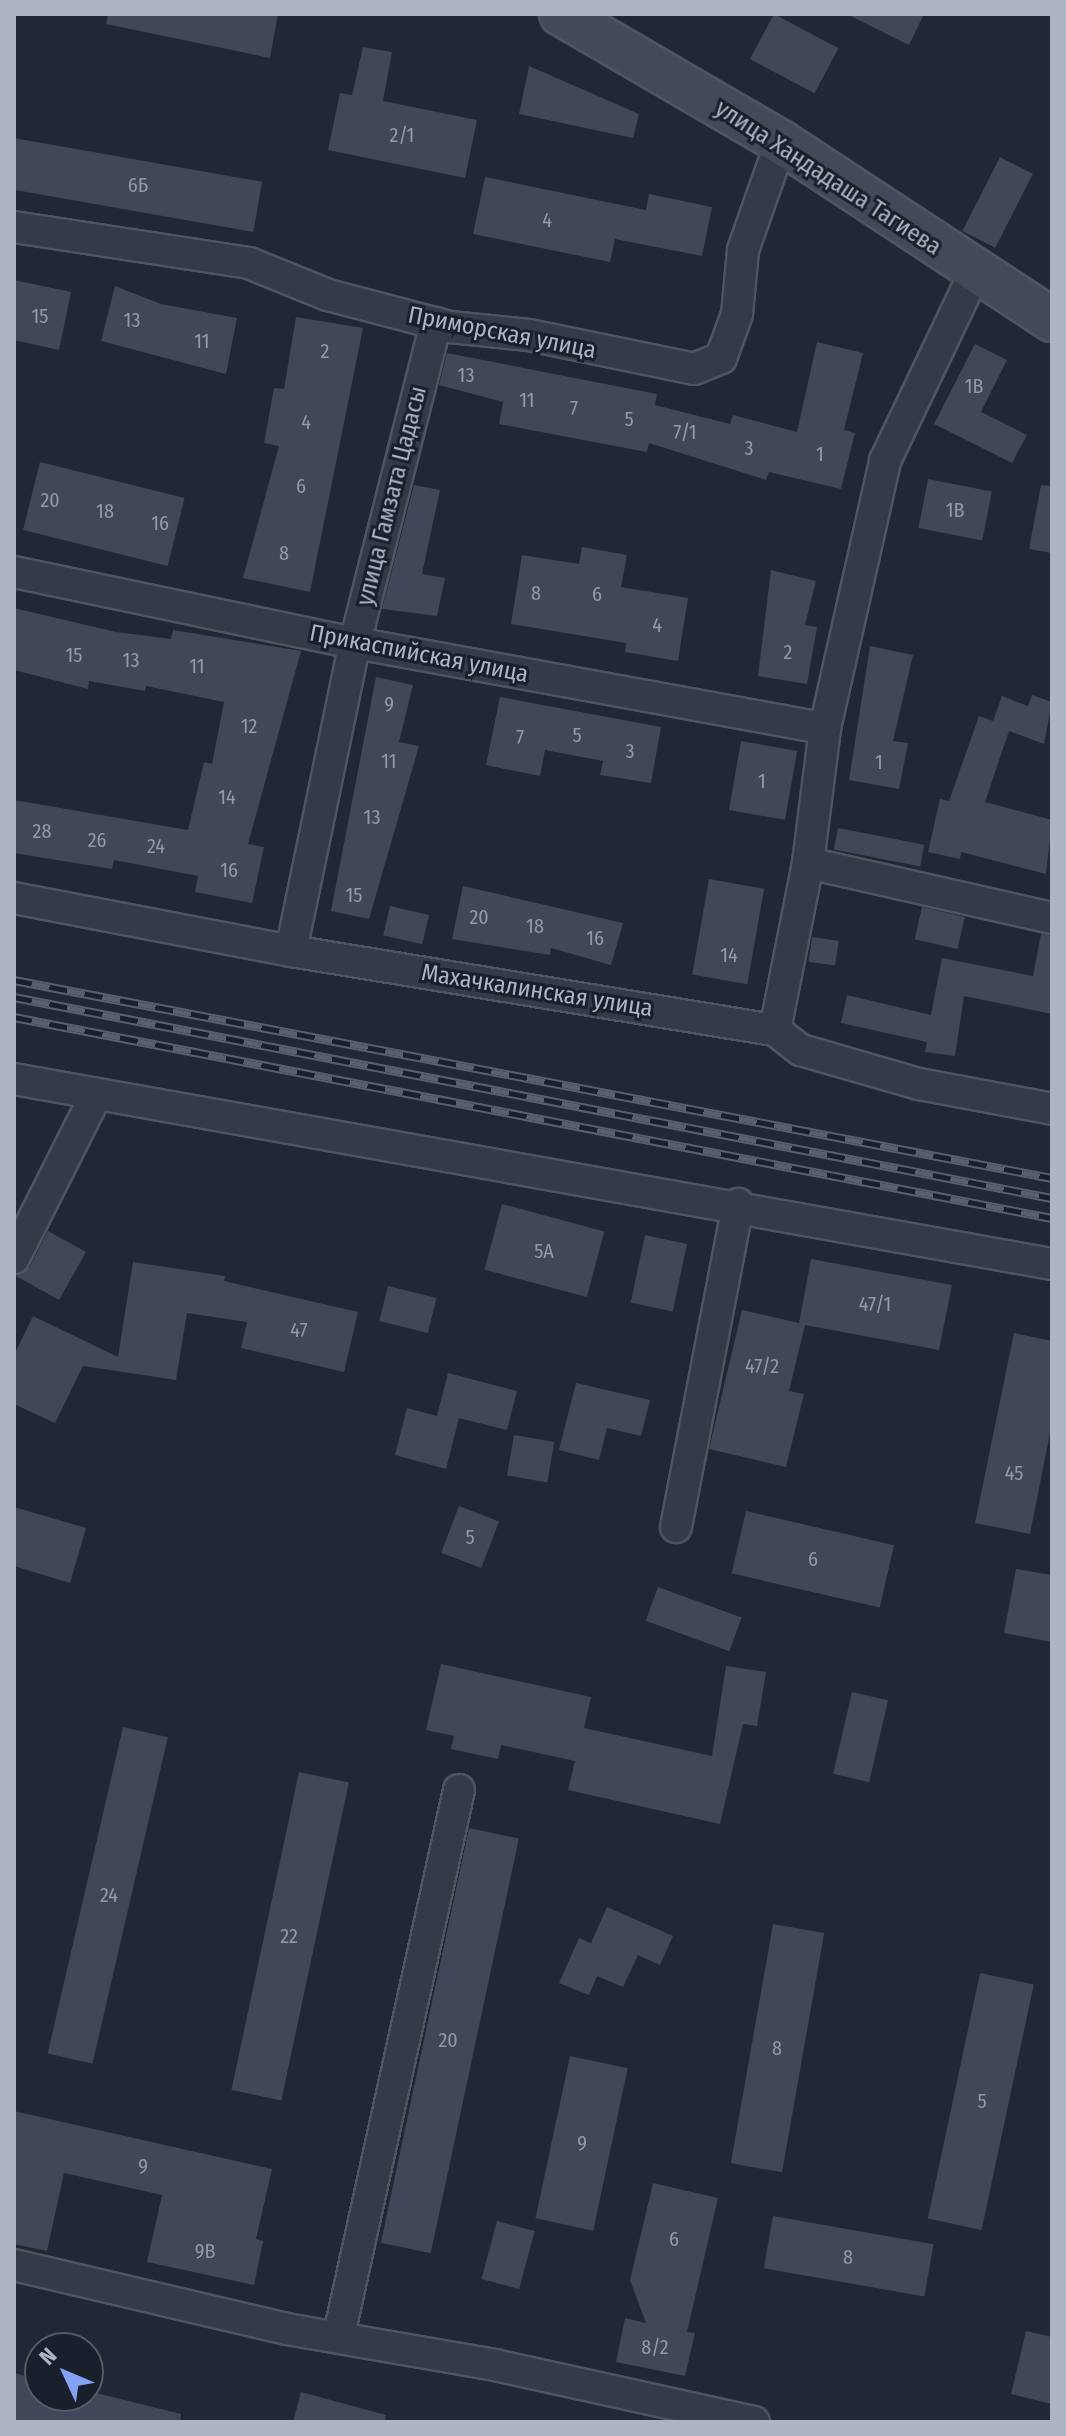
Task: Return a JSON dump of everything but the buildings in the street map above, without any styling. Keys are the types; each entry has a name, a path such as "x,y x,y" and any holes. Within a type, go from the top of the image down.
{"street":[{"name":"улица Хандадаша Тагиева","path":"561,14 782,140"},
{"name":"улица Хандадаша Тагиева","path":"568,14 782,140 974,273 1052,319"},
{"name":"Приморская улица","path":"14,227 249,263 328,295 436,323 694,369 721,358 737,314 743,250 782,140"},
{"path":"775,1030 808,863 825,728 885,461 974,273"},
{"name":"улица Гамзата Цадасы","path":"291,951 355,643 436,323"},
{"name":"Прикаспийская улица","path":"14,572 355,643 825,728"},
{"path":"808,863 1052,918"},
{"name":"Махачкалинская улица","path":"14,898 291,951 775,1030 801,1050 889,1075 1052,1109"},
{"path":"14,1079 95,1097 738,1204 1052,1264"},
{"path":"14,1258 95,1097"},
{"path":"676,1527 738,1204"},
{"path":"339,2335 459,1790"},
{"path":"14,2265 287,2329 339,2335 754,2422"}],"railway":[{"path":"14,980 1052,1178"},
{"path":"14,997 1052,1198"},
{"path":"14,1017 1052,1218"}]}
